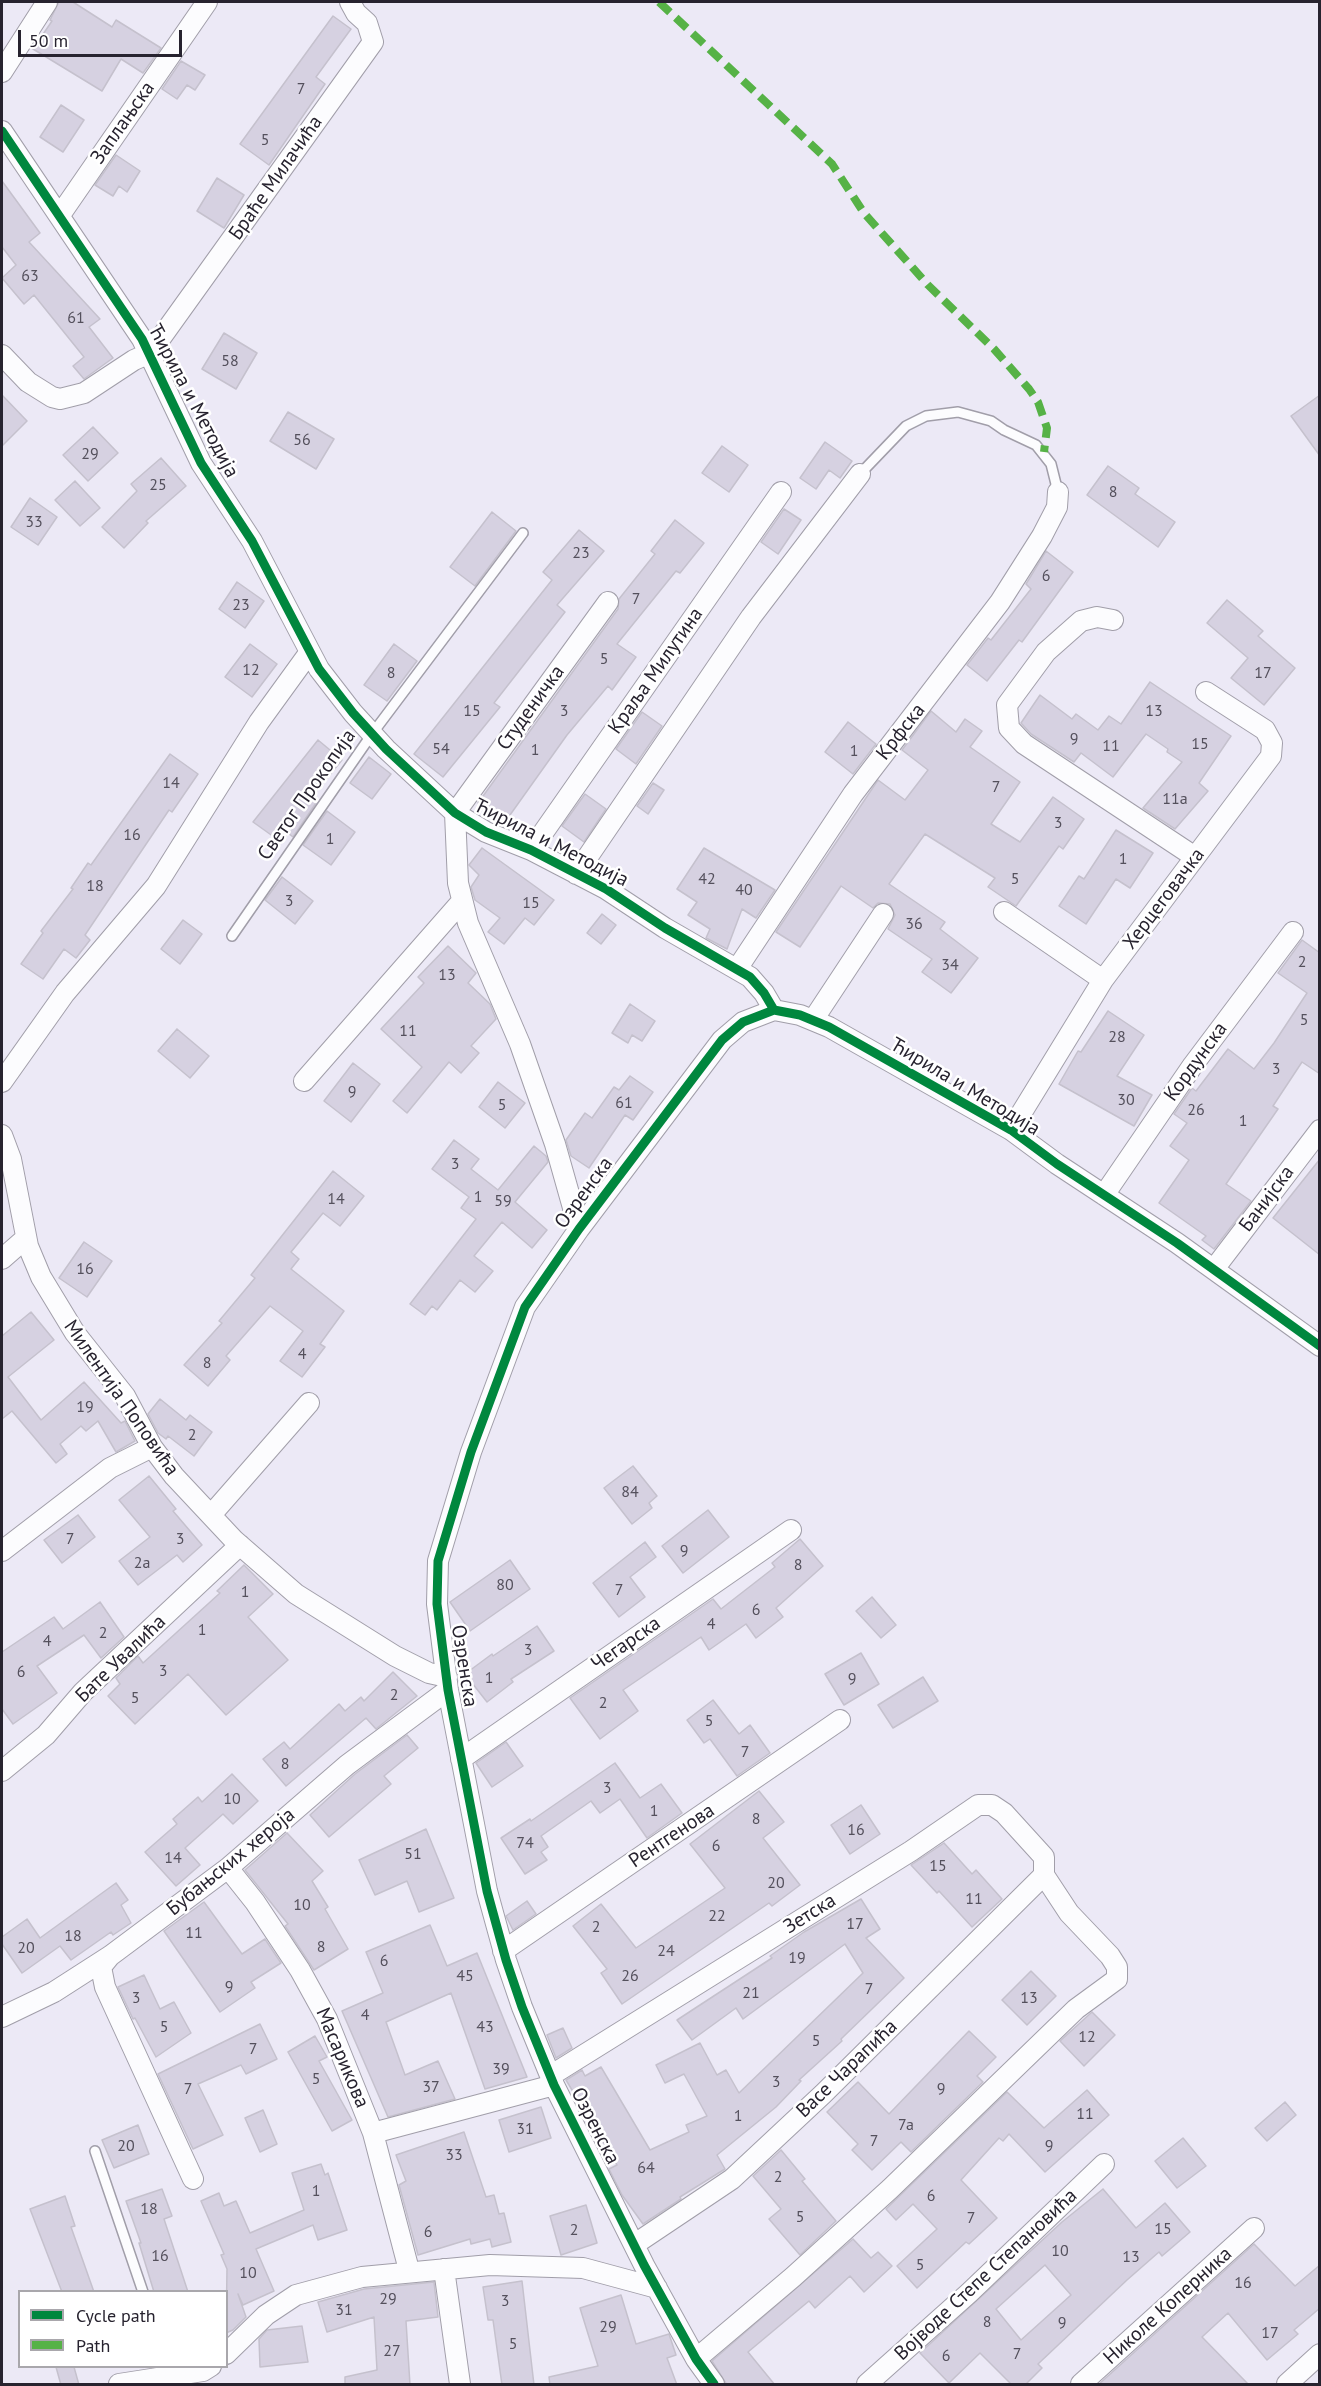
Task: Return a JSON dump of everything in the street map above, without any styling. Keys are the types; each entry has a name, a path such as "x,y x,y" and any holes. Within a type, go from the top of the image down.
{"street":[{"path":"2,72 47,2"},
{"name":"Заплањска","path":"60,215 207,2"},
{"name":"Браће Милачића","path":"150,353 374,42 367,23 356,13 350,2"},
{"name":"Ћирила и Методија","path":"2,131 150,353 201,463 252,541 309,653 328,681 372,734 454,813 486,832 531,850 576,874 737,969 758,985 774,1010 813,1020 1011,1130 1214,1269 1320,1346"},
{"name":"Ћирила и Методија","path":"2,355 28,381 52,397 60,399 91,389 134,360 150,353"},
{"path":"576,874 751,617 860,474"},
{"name":"Краља Милутина","path":"531,850 781,492"},
{"name":"Крфска","path":"737,969 853,794 1000,602 1042,536 1057,507 1058,492"},
{"name":"Студеничка","path":"454,813 608,602"},
{"path":"1113,620 1097,617 1081,621 1046,652 1007,705 1010,728 1024,744 1195,858"},
{"path":"2,1082 65,993 156,886 259,722 309,653"},
{"name":"Херцеговачка","path":"1011,1130 1103,980 1271,756 1272,743 1266,730 1206,692"},
{"path":"454,813 455,860 462,901 475,941 524,1053 579,1228"},
{"path":"304,1081 462,901"},
{"path":"1004,912 1103,980"},
{"path":"813,1020 883,914"},
{"name":"Кордунска","path":"1104,1195 1193,1065 1293,932"},
{"name":"Озренска","path":"714,2385 696,2359 657,2288 552,2081 503,1951 480,1859 461,1759 436,1604 436,1580 448,1523 489,1400 525,1307 579,1228 722,1040 744,1022 774,1010"},
{"name":"Банијска","path":"1214,1269 1320,1130"},
{"name":"Милентија Поповића","path":"2,1135 11,1159 26,1238 37,1269 55,1303 125,1396 152,1447 240,1545 296,1594 327,1616 448,1684"},
{"path":"2,1259 26,1238"},
{"path":"211,1515 309,1403"},
{"path":"2,1551 110,1468 152,1447"},
{"name":"Чегарска","path":"461,1759 791,1530"},
{"name":"Бате Увалића","path":"2,1771 46,1735 84,1692 240,1545"},
{"name":"Бубањских хероја","path":"2,2017 54,1992 110,1956 228,1868 347,1765 448,1684"},
{"name":"Рентгенова","path":"503,1951 840,1720"},
{"name":"Зетска","path":"373,2133 552,2081 911,1851 978,1805 992,1805 1004,1813 1044,1857 1044,1875 1069,1913 1110,1956 1117,1967 1117,1979 1076,2009 890,2189 793,2277 696,2359"},
{"name":"Масарикова","path":"228,1868 300,1970 327,2019 373,2133 409,2270"},
{"name":"Васе Чарапића","path":"635,2244 732,2179 1044,1875"},
{"path":"110,1956 101,1967 105,1987 193,2179"},
{"name":"Војводе Степе Степановића","path":"867,2385 969,2293 1104,2164"},
{"name":"Николе Коперника","path":"1081,2385 1254,2228"},
{"path":"228,2352 266,2315 296,2295 362,2277 409,2270 490,2265 583,2268 657,2288"},
{"path":"444,2269 460,2385"},
{"path":"1287,2385 1320,2354"},
{"path":"119,2385 170,2371 202,2374"}],"lane":[{"path":"860,474 906,426 935,413 958,412 991,421 1004,430 1036,445 1051,464 1058,492"},
{"name":"Светог Прокопија","path":"232,936 372,734 523,533"},
{"path":"95,2151 142,2290"}],"building":[{"path":"59,2 73,2 112,27 116,20 161,48 143,73 121,59 102,91 33,49 52,21 50,20"},
{"path":"333,16 351,29 316,77 325,84 269,165 240,144"},
{"path":"181,61 205,75 195,90 187,85 177,99 162,89"},
{"path":"61,105 84,120 63,152 40,137"},
{"path":"116,155 140,171 127,192 119,186 113,196 95,185"},
{"path":"217,178 244,195 224,228 197,211"},
{"path":"2,181 40,233 29,242 100,319 89,327 113,358 84,379 73,366 84,357 34,295 24,304 2,278 16,265 2,247"},
{"path":"224,333 257,353 236,389 202,369"},
{"path":"2,395 27,421 2,446"},
{"path":"1320,395 1320,456 1291,416"},
{"path":"288,412 334,439 316,469 270,441"},
{"path":"93,427 118,453 88,481 63,455"},
{"path":"825,442 852,461 840,478 829,470 816,489 800,478"},
{"path":"722,446 748,465 729,492 702,473"},
{"path":"161,458 186,486 146,521 148,523 124,548 102,527 137,491 131,484"},
{"path":"1108,466 1139,488 1135,494 1175,522 1158,547 1087,495"},
{"path":"75,481 100,508 80,526 55,500"},
{"path":"30,498 57,517 38,545 11,527"},
{"path":"784,509 801,520 778,554 761,542"},
{"path":"492,512 516,531 475,586 450,567"},
{"path":"675,520 704,543 680,573 676,571 617,644 636,657 612,690 608,686 567,735 505,822 478,803 618,609 619,599 655,554 651,551"},
{"path":"579,530 604,551 557,605 565,612 494,703 500,707 443,777 414,754 552,580 543,572"},
{"path":"1046,551 1073,572 1022,642 1019,640 987,681 967,665 988,638 991,640 1031,589 1026,584"},
{"path":"237,582 264,601 245,628 219,609"},
{"path":"1227,600 1263,631 1258,636 1295,668 1264,705 1231,678 1248,658 1207,623"},
{"path":"250,644 277,664 252,697 225,677"},
{"path":"394,644 417,661 387,701 364,685"},
{"path":"1150,682 1231,736 1199,783 1208,791 1175,829 1143,808 1182,762 1167,752 1168,749 1146,734 1113,777 1081,753 1074,762 1031,734 1021,723 1040,695 1072,719 1076,714 1098,730 1109,716 1121,724"},
{"path":"931,711 956,732 965,719 982,731 970,747 1020,782 991,824 1020,842 1053,797 1084,819 1063,849 1059,846 1016,906 988,887 995,878 925,834 889,884 945,922 940,929 978,958 951,993 922,972 932,959 888,929 895,915 890,904 878,903 873,908 841,886 800,947 776,932 878,780 905,800 928,770 902,750"},
{"path":"642,712 662,726 636,764 616,749"},
{"path":"848,722 876,744 853,774 825,752"},
{"path":"318,740 342,760 310,799 316,803 293,837 288,833 281,842 253,822"},
{"path":"170,754 198,774 172,812 169,810 85,935 90,940 76,958 64,949 43,979 21,964 43,933 41,931 73,889 71,888 88,863 91,865"},
{"path":"369,757 391,774 372,799 350,783"},
{"path":"653,783 664,790 648,814 637,806"},
{"path":"585,794 606,809 584,842 562,826"},
{"path":"327,811 355,832 331,865 303,845"},
{"path":"1116,830 1153,853 1130,888 1116,879 1086,924 1059,906 1079,876 1084,879"},
{"path":"482,848 554,900 534,925 525,918 504,944 488,932 500,918 475,900 471,887 479,875 469,865"},
{"path":"704,848 775,890 756,918 742,909 727,949 706,938 710,929 688,915 697,902 677,889"},
{"path":"282,877 313,901 295,924 265,900"},
{"path":"602,914 616,925 601,944 587,933"},
{"path":"183,920 202,934 180,964 161,949"},
{"path":"1302,940 1320,953 1320,1074 1302,1062 1273,1106 1278,1109 1226,1184 1251,1201 1214,1249 1202,1240 1206,1236 1159,1203 1189,1160 1170,1146 1187,1123 1174,1114 1192,1088 1196,1091 1228,1049 1254,1069 1274,1043 1307,993 1278,973"},
{"path":"448,946 476,973 468,983 490,1004 496,1019 471,1046 479,1053 461,1073 449,1062 407,1113 393,1101 422,1067 381,1029 424,983 418,977"},
{"path":"630,1004 655,1021 642,1041 632,1035 628,1043 612,1033"},
{"path":"1108,1011 1144,1035 1117,1076 1152,1095 1134,1126 1059,1084 1078,1051 1081,1052"},
{"path":"177,1029 209,1056 190,1078 158,1051"},
{"path":"353,1063 380,1084 351,1122 324,1101"},
{"path":"630,1076 653,1092 633,1120 625,1115 589,1168 571,1156 566,1140 585,1113 592,1118 614,1087 619,1090"},
{"path":"498,1082 525,1103 505,1128 479,1107"},
{"path":"454,1140 479,1159 471,1169 498,1190 534,1146 546,1156 548,1162 515,1202 547,1230 532,1248 502,1222 474,1256 493,1271 475,1292 460,1280 437,1310 432,1306 425,1315 410,1304 476,1219 461,1208 469,1197 432,1169"},
{"path":"1320,1159 1320,1255 1273,1218"},
{"path":"333,1171 364,1196 340,1226 323,1213 291,1252 299,1259 291,1269 344,1311 320,1344 325,1347 302,1377 280,1361 303,1331 270,1306 226,1356 230,1360 208,1386 184,1365 222,1323 219,1321 255,1278 251,1275"},
{"path":"84,1242 112,1261 87,1297 59,1278"},
{"path":"31,1312 54,1340 8,1377 41,1420 84,1382 121,1423 125,1421 135,1441 116,1452 98,1421 86,1431 81,1426 60,1444 67,1454 56,1463 12,1411 2,1419 2,1336"},
{"path":"160,1399 186,1420 190,1415 212,1432 194,1456 168,1436 166,1439 158,1433 148,1414"},
{"path":"633,1466 657,1496 649,1503 652,1508 632,1524 604,1488"},
{"path":"149,1476 176,1509 173,1511 202,1545 183,1562 177,1555 138,1585 119,1561 150,1537 119,1500"},
{"path":"708,1510 729,1537 683,1573 662,1546"},
{"path":"78,1515 95,1537 62,1563 44,1540"},
{"path":"800,1539 823,1566 776,1608 783,1617 756,1638 746,1624 709,1650 701,1637 623,1690 638,1711 600,1739 570,1698 713,1599 721,1609 775,1567 772,1563"},
{"path":"645,1542 656,1557 630,1577 645,1597 619,1617 593,1583"},
{"path":"510,1560 530,1589 470,1631 450,1602"},
{"path":"244,1565 273,1594 248,1617 288,1660 226,1715 188,1674 135,1724 108,1696 120,1684 116,1678 138,1656 143,1663 220,1593 217,1591"},
{"path":"872,1597 896,1625 881,1638 856,1611"},
{"path":"100,1602 124,1637 101,1658 84,1635 37,1666 57,1693 13,1724 2,1709 2,1652 54,1617 63,1629"},
{"path":"537,1626 554,1651 511,1679 513,1682 487,1702 465,1674"},
{"path":"861,1653 879,1684 844,1705 825,1674"},
{"path":"393,1672 417,1696 376,1729 366,1718 286,1786 263,1759 284,1742 290,1749 339,1704 345,1711 361,1697 364,1701"},
{"path":"923,1677 938,1701 893,1728 878,1705"},
{"path":"713,1700 739,1734 750,1725 770,1753 737,1776 710,1739 704,1743 687,1720"},
{"path":"407,1735 418,1748 384,1776 391,1784 329,1837 310,1815 355,1774"},
{"path":"506,1742 523,1766 492,1787 476,1763"},
{"path":"615,1763 640,1798 661,1784 682,1813 647,1838 620,1799 600,1813 591,1801 541,1836 548,1847 541,1852 547,1860 525,1874 501,1838 530,1819 531,1821"},
{"path":"232,1774 258,1801 233,1824 223,1814 185,1848 200,1865 176,1886 145,1852 177,1824 173,1819 198,1797 202,1802"},
{"path":"759,1791 784,1822 763,1838 800,1885 772,1906 769,1903 622,2004 601,1973 607,1969 573,1926 601,1904 636,1948 725,1888 690,1844"},
{"path":"861,1805 880,1834 850,1854 831,1825"},
{"path":"426,1829 454,1898 419,1912 407,1881 375,1895 359,1860"},
{"path":"287,1833 323,1871 312,1881 328,1907 325,1909 348,1949 314,1970 285,1926 288,1924 245,1870"},
{"path":"944,1843 972,1874 976,1870 1002,1899 972,1927 911,1865"},
{"path":"116,1883 128,1900 121,1905 131,1923 113,1935 111,1932 71,1960 60,1946 22,1973 2,1944 2,1937 27,1919 40,1938"},
{"path":"861,1899 880,1929 866,1938 904,1978 841,2039 842,2041 799,2080 801,2081 776,2107 717,2155 725,2169 680,2197 681,2199 643,2224 622,2195 609,2169 617,2165 566,2080 582,2070 585,2076 601,2067 650,2150 689,2132 686,2125 707,2116 684,2074 665,2083 656,2065 700,2043 717,2075 726,2070 739,2093 863,1973 845,1944 743,2019 736,2008 692,2040 677,2020 772,1958 770,1956 804,1932"},
{"path":"527,1901 536,1914 513,1930 506,1916"},
{"path":"204,1902 242,1954 265,1939 281,1963 251,1982 255,1988 220,2012 164,1931"},
{"path":"430,1925 447,1966 477,1953 527,2077 485,2089 451,1993 386,2022 405,2075 438,2061 455,2099 388,2117 342,2011 383,1993 366,1952"},
{"path":"1031,1971 1056,1996 1027,2025 1002,2000"},
{"path":"144,1975 160,2009 174,2002 191,2033 156,2057 135,2018 133,2019 118,1987"},
{"path":"1092,2012 1115,2035 1084,2066 1060,2041"},
{"path":"260,2024 277,2059 246,2074 241,2065 198,2084 223,2135 193,2149 158,2074"},
{"path":"563,2028 572,2048 556,2058 547,2035"},
{"path":"969,2031 996,2057 977,2076 983,2082 911,2152 901,2142 872,2170 852,2150 858,2144 827,2112 858,2082 889,2114"},
{"path":"315,2036 327,2057 319,2061 352,2120 332,2131 288,2052"},
{"path":"1087,2090 1109,2115 1045,2172 1009,2134 1003,2141 999,2138 961,2180 997,2218 969,2244 966,2242 917,2288 897,2266 937,2229 913,2204 896,2220 886,2209 1007,2092 1044,2128"},
{"path":"1285,2102 1296,2115 1267,2141 1255,2128"},
{"path":"541,2107 551,2138 509,2152 499,2120"},
{"path":"263,2110 277,2144 260,2152 245,2118"},
{"path":"138,2125 149,2154 114,2168 102,2140"},
{"path":"464,2132 486,2197 494,2195 499,2214 504,2213 511,2242 492,2247 490,2239 471,2244 470,2239 418,2255 399,2185 406,2181 396,2155"},
{"path":"1183,2138 1206,2166 1177,2188 1155,2161"},
{"path":"781,2150 805,2179 802,2181 836,2221 800,2255 769,2219 781,2209 753,2176"},
{"path":"321,2164 325,2175 328,2173 347,2230 318,2240 313,2225 256,2249 274,2291 243,2305 238,2294 246,2317 228,2332 227,2269 221,2255 224,2254 201,2201 219,2193 224,2206 236,2201 250,2233 304,2210 292,2173"},
{"path":"162,2189 172,2216 164,2219 187,2290 153,2290 139,2243 141,2243 126,2201"},
{"path":"1103,2189 1136,2228 1165,2203 1190,2232 1162,2256 1159,2252 1127,2280 1038,2364 1042,2368 1025,2385 1012,2385 980,2353 949,2383 920,2353 1062,2222","holes":["1045,2265 1071,2295 1021,2340 996,2309"]},
{"path":"65,2196 75,2226 71,2227 93,2290 61,2290 30,2209"},
{"path":"586,2205 597,2243 561,2255 550,2216"},
{"path":"853,2239 871,2258 878,2252 892,2266 864,2292 850,2276 815,2308 809,2301 748,2352 775,2385 727,2385 712,2361"},
{"path":"1254,2244 1295,2286 1320,2265 1320,2308 1294,2330 1298,2334 1267,2360 1228,2313 1202,2337 1249,2385 1098,2385"},
{"path":"522,2281 534,2385 502,2385 493,2320 488,2320 483,2287"},
{"path":"434,2282 438,2317 406,2321 410,2385 345,2385 345,2377 377,2370 374,2317 327,2332 318,2302 364,2289"},
{"path":"621,2295 636,2344 669,2334 676,2355 667,2358 677,2385 550,2385 549,2377 598,2366 580,2308"},
{"path":"302,2326 308,2362 260,2367 259,2339 267,2330"},
{"path":"56,2368 74,2368 79,2385 61,2385"}],"marked path":[{"path":"659,2 832,164 864,213 928,285 994,349 1029,389 1038,402 1047,428 1044,452"}],"cycle path":[{"path":"2,131 142,339 201,463 252,541 319,669 353,713 386,749 455,813 486,832 531,850 606,889 665,928 750,977 764,993 774,1010"},
{"path":"714,2384 696,2359 644,2265 554,2085 522,2007 487,1891 448,1690 437,1604 438,1561 471,1452 525,1307 579,1229 722,1040 743,1022 774,1010 800,1015 829,1027 1011,1130 1057,1164 1177,1243 1320,1346"}]}
